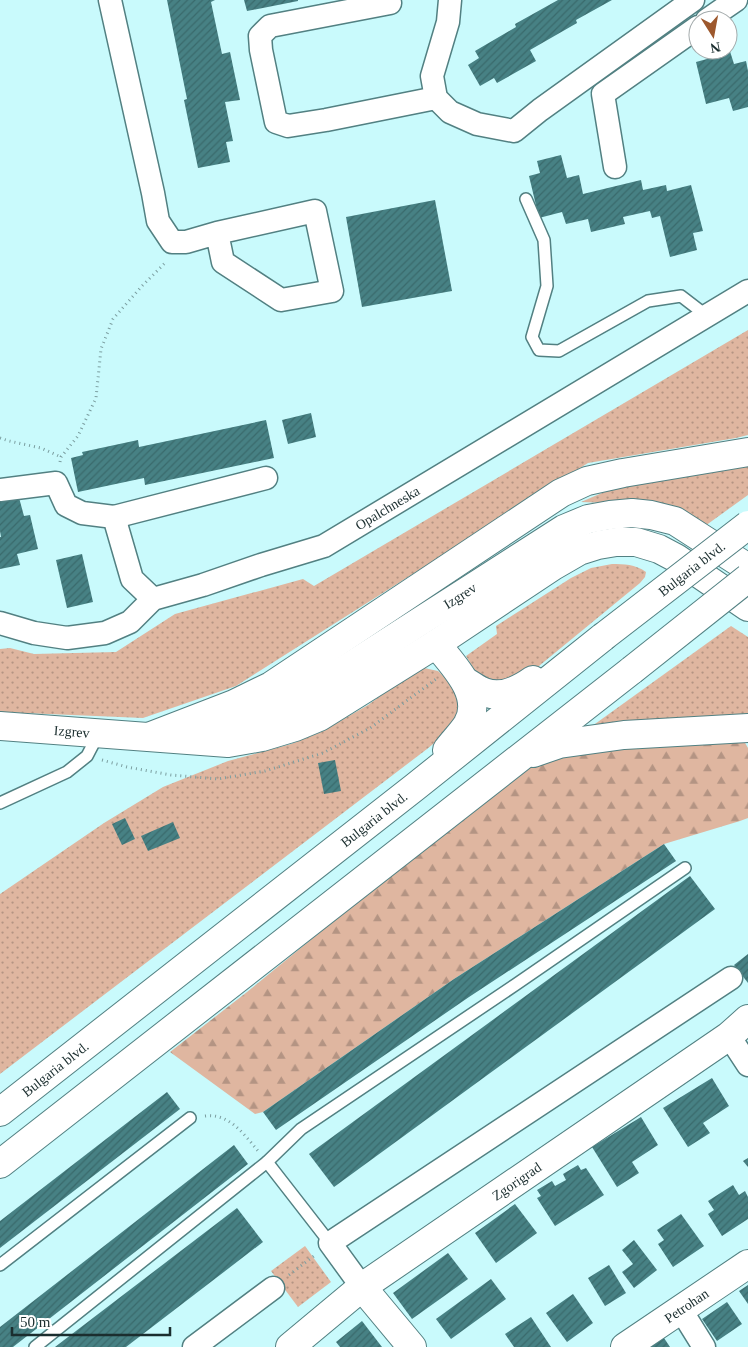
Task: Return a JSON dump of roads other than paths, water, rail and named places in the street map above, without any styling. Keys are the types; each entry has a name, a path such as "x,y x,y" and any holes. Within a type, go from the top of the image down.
{"main road":[{"path":"162,738 270,686 561,493 587,481 623,473 748,452"},
{"name":"Izgrev","path":"162,738 265,714 299,700 564,529 588,519 632,513 651,515 675,521 748,568"},
{"name":"Bulgaria blvd.","path":"0,1112 748,525"},
{"name":"Izgrev","path":"0,726 228,743 262,737 319,717 436,644 553,566 579,551 616,542 636,542 659,549 676,558 748,607"},
{"path":"0,1164 748,578"},
{"path":"436,644 466,682 484,692 495,695 518,690 603,637"},
{"path":"415,787 467,724 471,716 472,704 466,682"},
{"path":"518,759 559,744 624,736 748,728"},
{"name":"Zgorigrad","path":"290,1347 362,1287 738,1027"},
{"name":"Petrohan","path":"626,1347 748,1264"},
{"path":"362,1287 412,1347"}],"street":[{"path":"110,0 158,221 172,242 186,242 217,233 315,212 332,291 281,300 223,262 217,233"},
{"path":"450,0 448,22 432,76 436,98 450,112 477,124 514,131 540,110 693,0"},
{"path":"722,10 736,0"},
{"path":"390,3 270,26 260,36 261,50 276,122 288,126 436,98"},
{"path":"615,167 603,94 688,34"},
{"name":"Opalchneska","path":"0,623 34,633 67,638 106,633 130,622 153,599 324,546 748,291"},
{"path":"0,490 56,484 66,505 82,513 114,517 266,478"},
{"path":"114,517 132,579 153,599"},
{"path":"362,1287 330,1242 730,978"},
{"path":"738,1027 748,1065"},
{"path":"194,1347 273,1288"},
{"path":"681,1310 704,1347"}],"lane":[{"path":"526,199 544,240 547,286 532,338 538,350 558,351 648,301 681,296 707,316"},
{"path":"0,803 67,772 87,756 100,733"},
{"path":"35,1347 268,1162 301,1129 685,868"},
{"path":"0,1265 190,1118"},
{"path":"268,1162 330,1242"}]}
